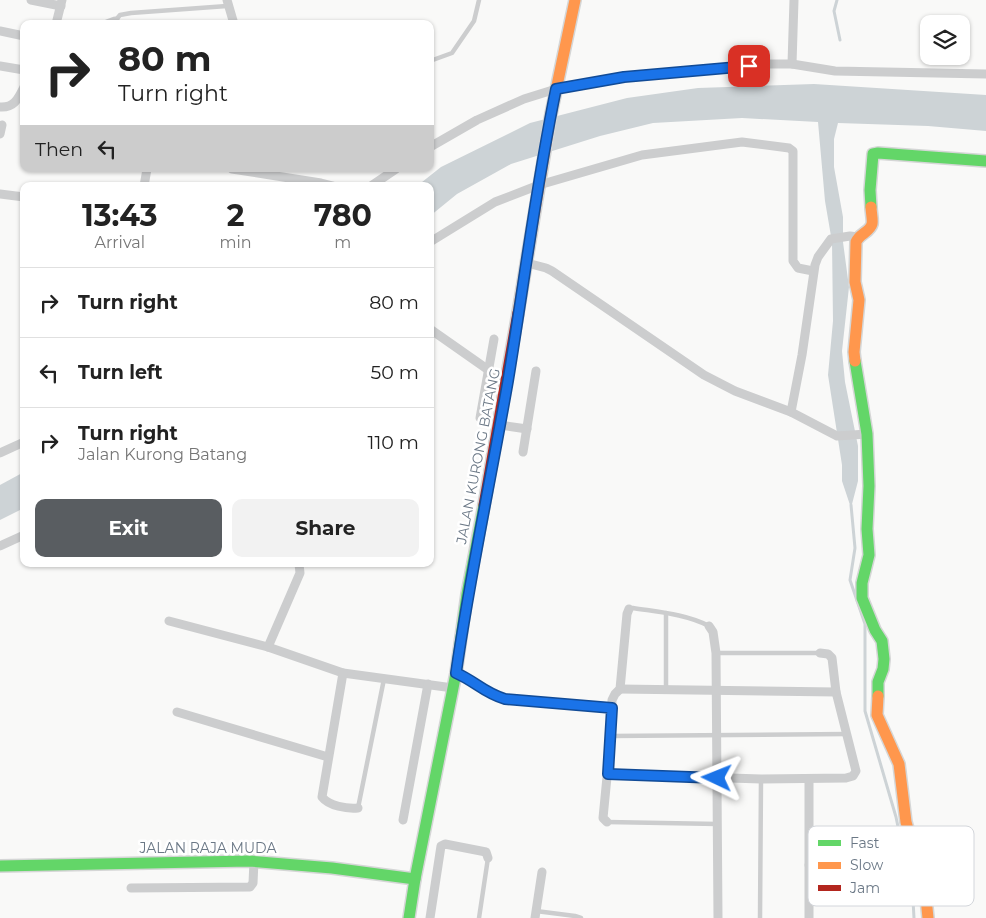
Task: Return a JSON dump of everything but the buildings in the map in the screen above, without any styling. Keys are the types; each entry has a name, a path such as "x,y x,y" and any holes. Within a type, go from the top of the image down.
{"street":[{"path":"31,0 62,3 60,20"},
{"name":"JALAN KURONG BATANG","path":"409,918 456,673 467,594 500,425 551,114 575,0"},
{"path":"792,64 794,0"},
{"path":"227,3 233,20"},
{"path":"0,31 20,35"},
{"path":"434,145 485,116 524,99 556,89 624,77 767,64 792,64 835,71 986,74"},
{"path":"0,66 20,69"},
{"path":"0,107 14,104 20,94"},
{"path":"434,240 495,202 539,181 642,155 742,142 789,148 793,153 793,261 798,268 814,271"},
{"path":"907,826 899,764 877,715 878,682 883,669 884,659 882,641 875,630 862,598 862,583 869,555 867,529 869,486 854,352 859,300 855,282 856,242 858,237 868,230 872,224 870,190 872,157 875,153 986,161"},
{"path":"251,172 315,182"},
{"path":"377,182 392,172"},
{"path":"0,194 20,197"},
{"path":"791,412 804,346 814,271 818,257 831,239 850,236 858,237"},
{"path":"527,263 552,271 704,375 735,392 791,412 836,436 863,434"},
{"path":"434,332 507,383"},
{"path":"480,418 494,339"},
{"path":"523,452 536,371"},
{"path":"500,425 527,429"},
{"path":"0,454 20,444"},
{"path":"0,546 20,537"},
{"path":"268,647 300,573 299,567"},
{"path":"607,822 603,818 611,736 612,700 620,688 629,609"},
{"path":"169,621 268,647 342,673 453,688"},
{"path":"709,626 713,632 716,654 718,918"},
{"path":"608,774 761,779 846,778 853,776 856,771 836,692 832,658 828,654 820,653"},
{"path":"342,673 322,797 331,803 351,809 358,808"},
{"path":"456,673 491,695 505,699 612,708"},
{"path":"403,820 428,684"},
{"path":"620,688 836,692"},
{"path":"177,712 328,757"},
{"path":"809,778 809,826"},
{"path":"430,918 441,846 445,844 486,852 488,858"},
{"path":"131,888 250,887 253,884 254,861"},
{"name":"JALAN RAJA MUDA","path":"0,866 254,861 336,868 415,879"},
{"path":"536,914 542,872"}],"lane":[{"path":"434,60 452,53 474,21 479,0"},
{"path":"116,20 120,15 131,12 227,3"},
{"path":"629,609 666,613 698,621 709,626"},
{"path":"666,613 666,689"},
{"path":"716,654 820,653"},
{"path":"358,808 384,679"},
{"path":"611,736 847,734"},
{"path":"760,918 761,779"},
{"path":"607,822 718,824"},
{"path":"479,918 488,858"},
{"path":"536,914 581,918"}],"shaded area":[{"path":"814,84 986,95 986,131 928,126 838,123 834,139 834,167 843,217 843,242 849,287 842,351 845,382 858,446 858,481 851,508 842,481 842,465 828,375 833,321 832,242 825,201 818,122 742,118 653,123 600,136 511,164 457,194 434,213 434,182 422,182 441,167 530,123 627,98 698,88"},
{"path":"20,474 20,510 0,520 0,485"}],"waterway":[{"path":"837,0 834,11 840,40"},
{"path":"851,505 855,548 850,580 865,624 865,711 898,826"},
{"path":"913,906 914,918"}],"traffic: fast":[{"path":"871,207 870,190 873,154 986,161"},
{"path":"855,361 867,434 869,486 867,529 869,555 862,583 862,598 875,630 882,641 884,659 883,669 878,682 878,696"},
{"path":"409,918 456,673 467,594 484,505"},
{"path":"0,866 249,861 332,868 415,879"}],"traffic: slow":[{"path":"518,313 551,114 575,0"},
{"path":"855,361 854,352 859,300 855,282 856,242 871,227 871,207"},
{"path":"878,696 877,715 899,764 907,826"},
{"path":"927,906 928,918"}],"traffic: jam":[{"path":"484,505 518,313"}],"route":[{"path":"717,778 608,774 612,708 505,699 491,695 477,684 456,673 467,594 507,383 556,89 624,77 749,66"}]}
